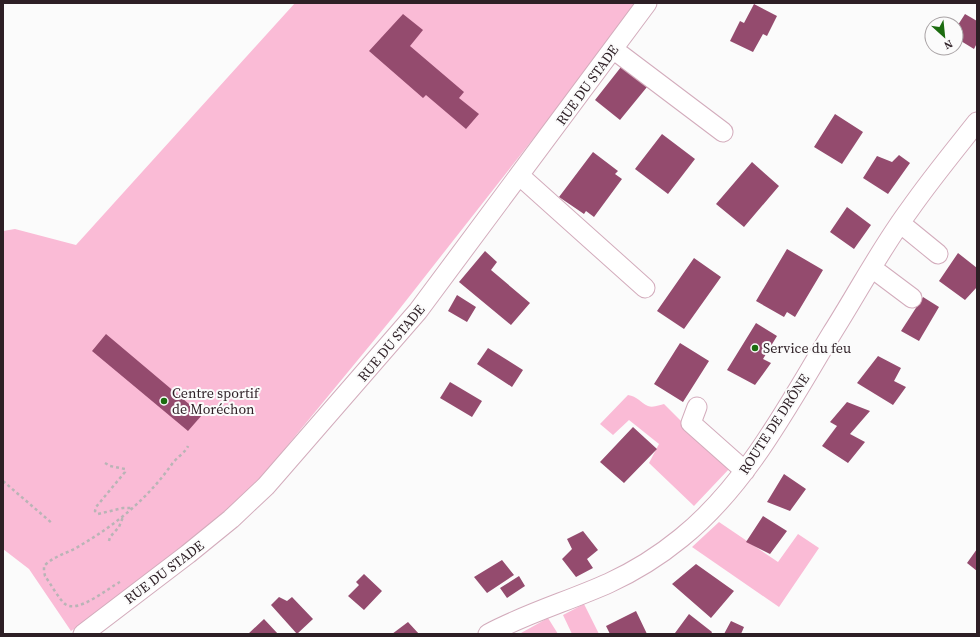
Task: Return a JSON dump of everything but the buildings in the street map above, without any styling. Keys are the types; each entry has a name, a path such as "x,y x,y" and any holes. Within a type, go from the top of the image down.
{"street":[{"name":"RUE DU STADE","path":"83,634 204,541 231,519 266,486 390,346 418,311 520,176 647,3"},
{"path":"613,49 723,132"},
{"name":"ROUTE DE DRÔNE","path":"488,634 537,611 607,584 645,564 681,538 702,520 745,471 900,223 977,122"},
{"path":"520,176 645,288"},
{"path":"900,223 938,254"},
{"path":"872,268 912,298"},
{"path":"697,407 691,423 745,471"}],"path":[{"path":"123,581 78,607 71,607 65,604 45,576 44,566 57,556 80,546 134,508 147,496 177,457 187,450 188,446"},
{"path":"105,463 110,466 125,469 125,472 96,507 95,511 98,514 103,514 123,508 134,508"},
{"path":"3,481 53,524"},
{"path":"109,542 110,537 119,527 123,517"}],"shaded area":[{"name":"Centre sportif de Moréchon","path":"295,3 637,3 609,42 394,316 255,485 188,545 71,631 29,569 3,549 3,231 15,229 76,245"},
{"path":"628,395 650,407 664,404 729,469 694,506 649,463 659,444 629,420 613,435 600,424"},
{"path":"719,522 778,562 798,534 819,548 779,607 692,547"},
{"path":"584,604 599,634 572,634 563,615"},
{"path":"548,618 558,634 521,634 521,633"}],"place":[{"name":"Service du feu","path":"755,348"},
{"name":"Centre sportif de Moréchon","path":"164,401"}]}
